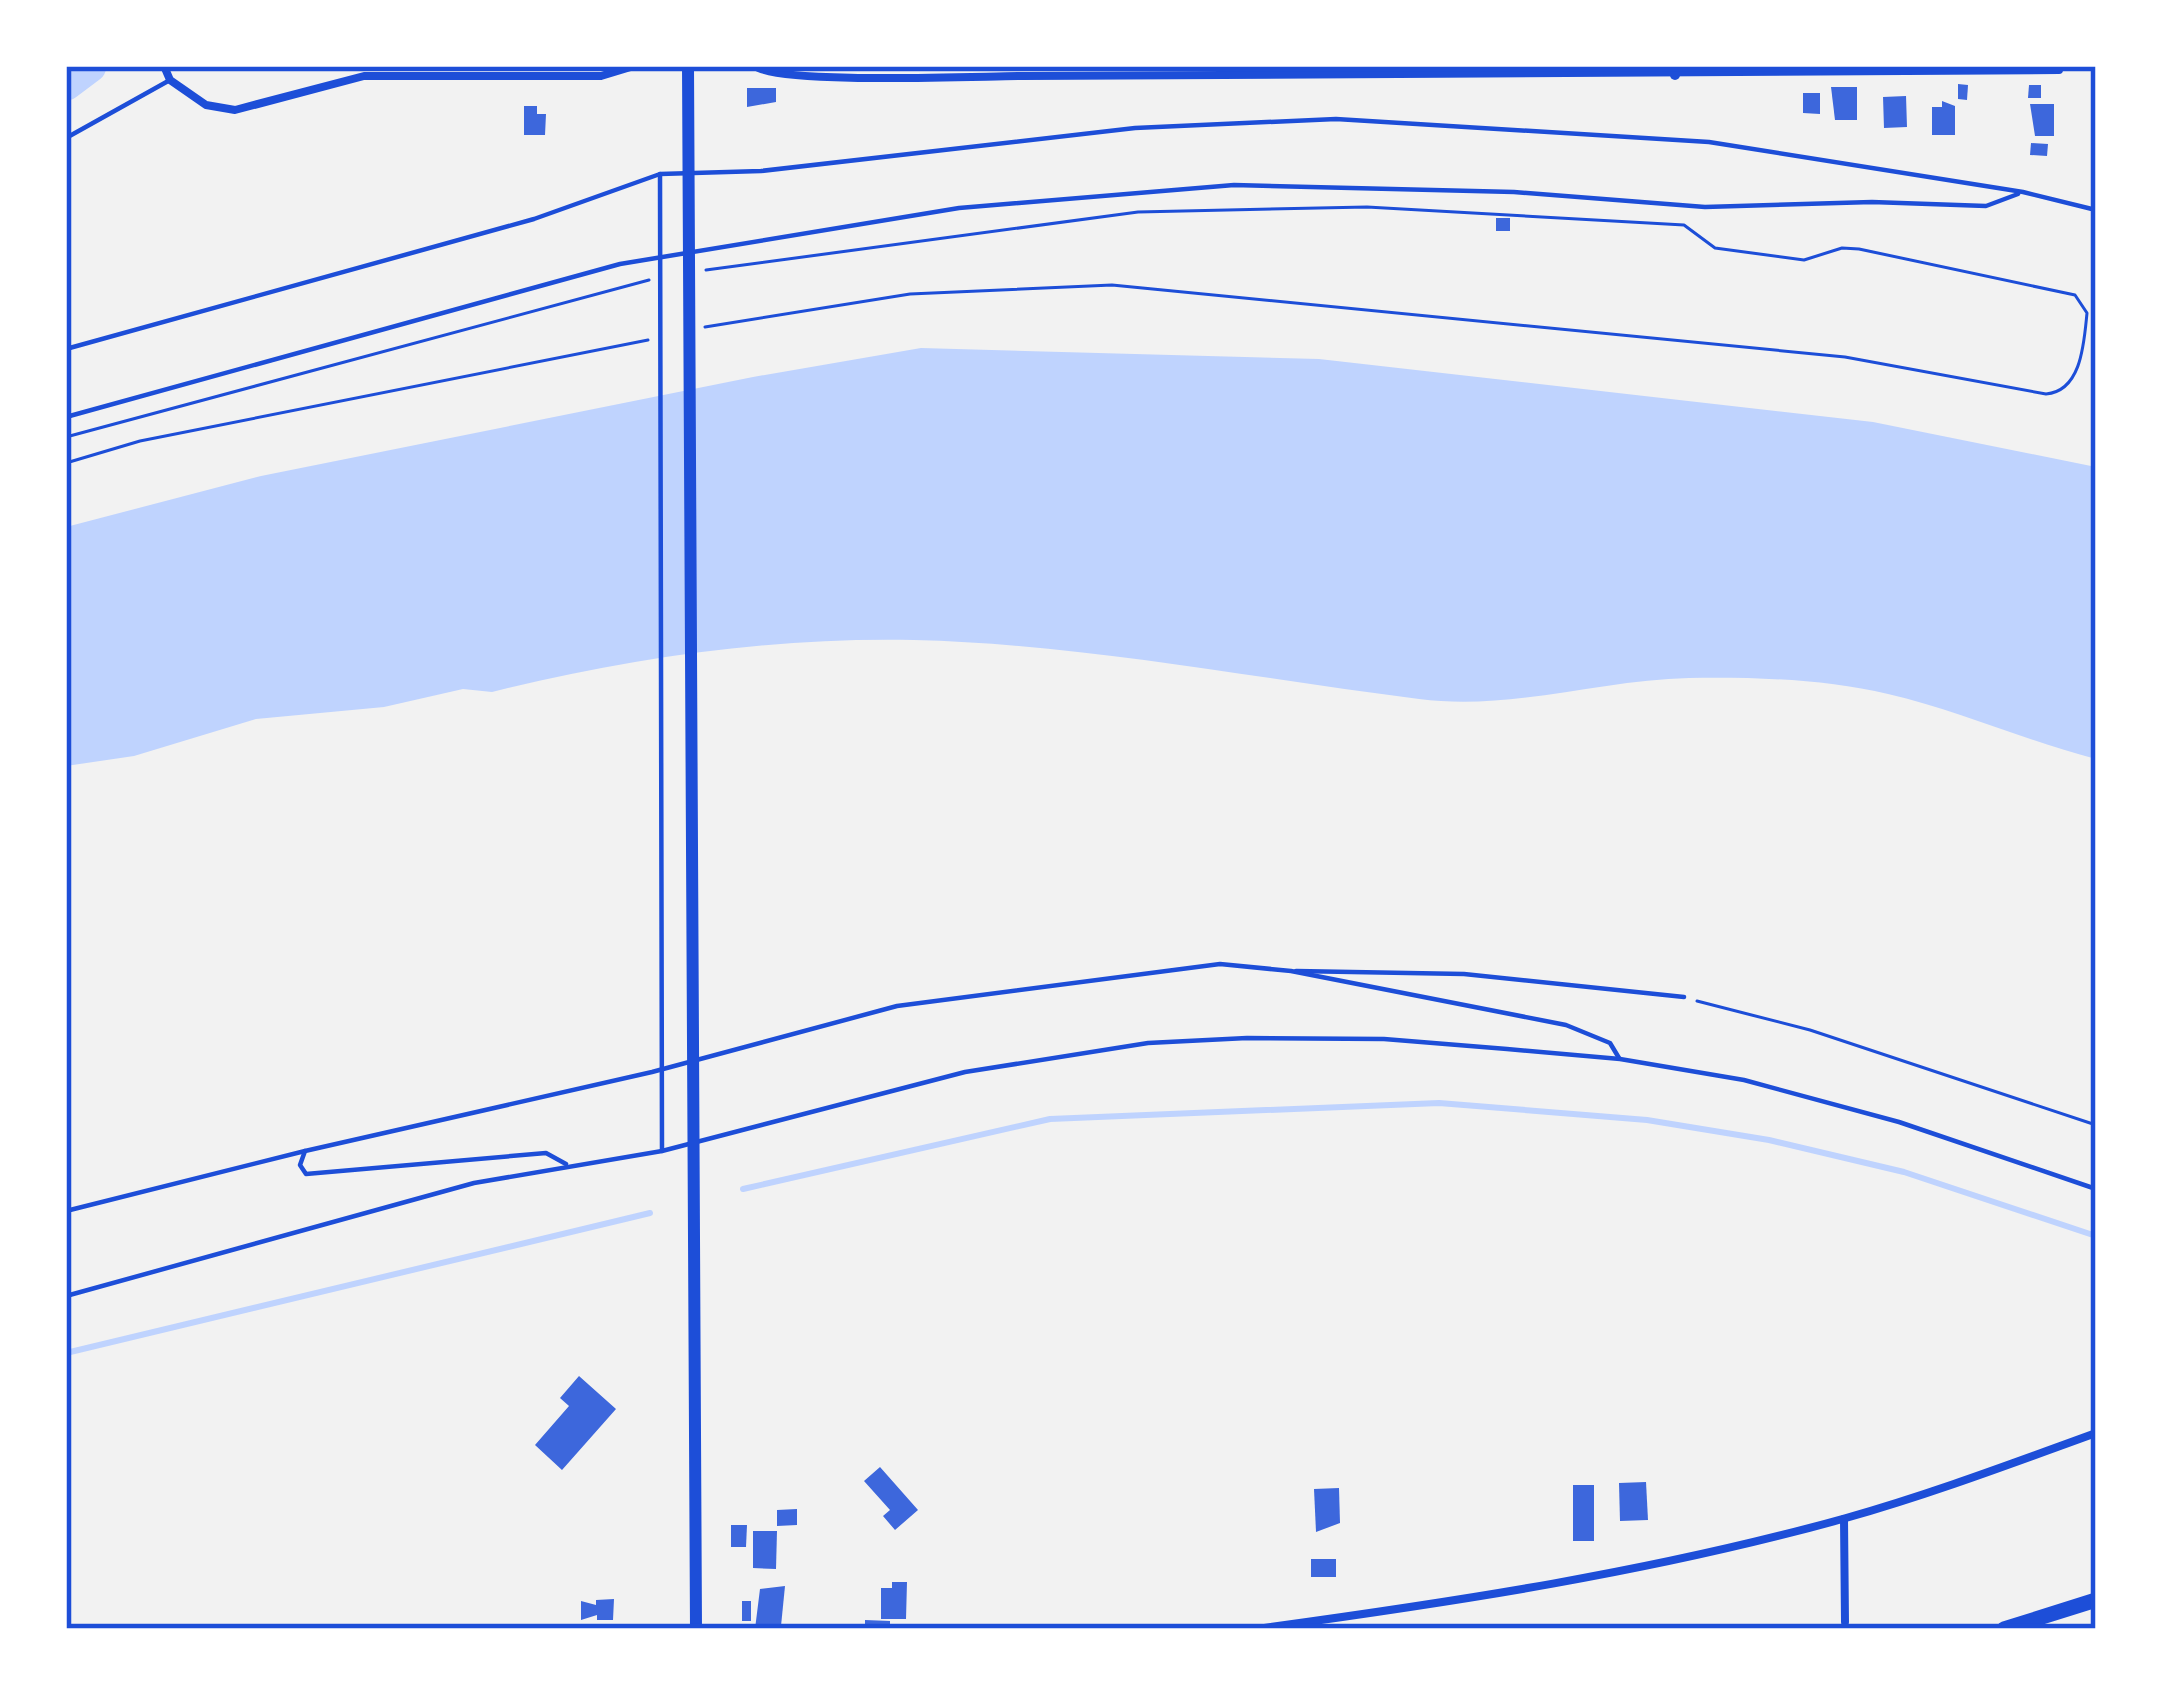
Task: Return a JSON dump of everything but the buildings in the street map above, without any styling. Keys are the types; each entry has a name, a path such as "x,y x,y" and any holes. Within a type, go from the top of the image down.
{"highway":[{"path":"2005,1629 2096,1600"}],"main road":[{"path":"688,66 696,1629"}],"street":[{"path":"167,72 206,105 236,110 337,79 601,76 634,66"},
{"path":"754,66 763,73 798,75 1147,70 2059,70"},
{"path":"1256,1629 1534,1587 1684,1558 1844,1519 2096,1433"},
{"path":"1844,1519 1845,1622"}],"lane":[{"path":"66,138 167,72"},
{"path":"66,349 534,219 660,174 761,171 1135,128 1336,118 1709,142 2023,192 2096,210"},
{"path":"660,174 662,1151"},
{"path":"66,417 620,264 959,208 1234,185 1514,192 1705,207 1872,202 1986,206 2023,192"},
{"path":"66,1210 652,1072 897,1006 1220,964 1291,971 1464,974 1684,997"},
{"path":"1291,971 1566,1024 1610,1042 1620,1059"},
{"path":"66,1295 265,1236 566,1164 662,1151 946,1076 1148,1043 1384,1040 1620,1059 1744,1080 1899,1122 2096,1189"},
{"path":"305,1151 300,1166 306,1174 537,1153 566,1164"}],"path":[{"path":"695,329 910,294 1112,285 1845,357 2046,394 2057,393 2074,379 2087,313 2075,295 1859,249 1842,248 1804,260 1715,248 1684,225 1367,207 1138,212 707,270"},
{"path":"66,437 663,278"},
{"path":"66,463 140,441 656,338"},
{"path":"1684,997 1810,1030 2096,1125"}],"water":[{"path":"921,348 1319,359 1873,422 2096,467 2096,759 1914,701 1814,682 1689,678 1453,702 1041,648 861,640 702,652 492,692 463,689 384,707 256,719 134,756 66,766 66,527 261,476"}],"waterway":[{"path":"66,84 90,66"},
{"path":"743,1189 1050,1119 1439,1103 1647,1120 1769,1140 1904,1172 2096,1236"},
{"path":"66,1353 650,1213"}]}
